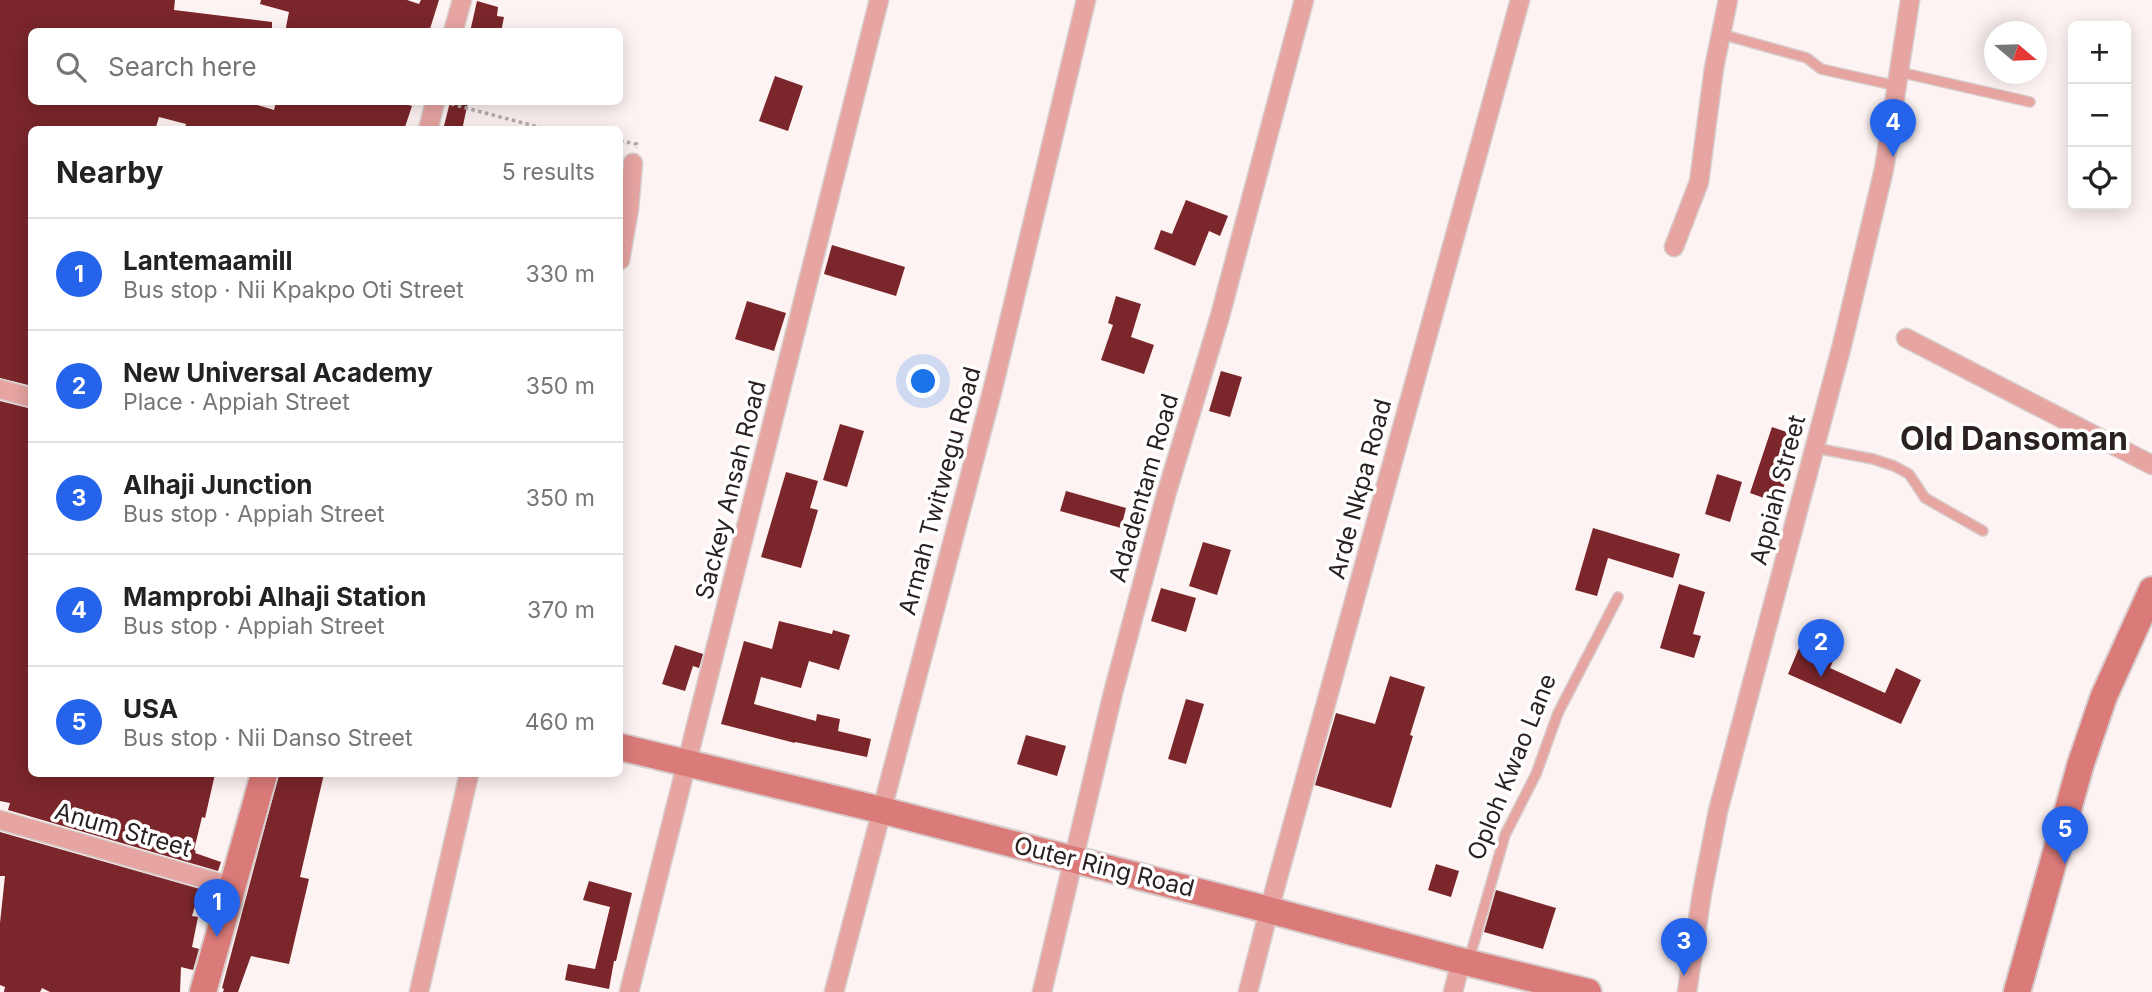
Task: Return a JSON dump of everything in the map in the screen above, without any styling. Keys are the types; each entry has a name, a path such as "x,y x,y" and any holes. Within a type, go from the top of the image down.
{"street":[{"path":"454,28 462,0"},
{"name":"Sackey Ansah Road","path":"629,992 879,0"},
{"name":"Armah Twitwegu Road","path":"834,992 993,388 1086,0"},
{"name":"Adadentam Road","path":"1042,992 1113,692 1166,495 1220,316 1304,0"},
{"name":"Arde Nkpa Road","path":"1248,992 1520,0"},
{"path":"1674,247 1699,183 1714,68 1728,0"},
{"name":"Appiah Street","path":"1687,992 1718,811 1842,345 1884,169 1910,0"},
{"path":"429,126 434,105"},
{"path":"623,243 634,163"},
{"path":"1906,338 2152,465"},
{"path":"0,389 28,397"},
{"path":"2017,992 2081,763 2104,696 2152,590"},
{"name":"Outer Ring Road","path":"623,748 881,810 1588,992"},
{"path":"203,992 263,777"},
{"path":"419,992 468,777"},
{"name":"Anum Street","path":"0,820 233,887"},
{"path":"1453,992 1465,962"}],"lane":[{"path":"1721,34 1807,58 1821,69 1898,79 2030,102"},
{"path":"1815,448 1873,458 1894,466 1909,474 1925,498 1983,531"},
{"name":"Oploh Kwao Lane","path":"1465,962 1505,835 1536,774 1558,713 1618,597"}],"path":[{"path":"454,105 535,126"}],"building":[{"path":"0,0 175,0 174,10 272,22 272,28 28,28 28,105 257,105 274,110 275,105 412,106 405,126 186,126 159,117 156,126 28,126 28,385 0,378"},
{"path":"261,0 407,0 419,4 421,0 439,0 430,28 286,28 289,12 260,4"},
{"path":"477,1 498,7 497,16 504,17 502,28 471,28"},
{"path":"775,76 803,86 788,131 759,121"},
{"path":"449,105 467,105 463,126 444,126"},
{"path":"1186,200 1228,216 1220,236 1209,231 1195,266 1154,249 1161,230 1172,234"},
{"path":"832,245 905,267 896,296 824,274"},
{"path":"1116,296 1141,304 1131,337 1154,345 1144,374 1101,360 1113,325 1108,323"},
{"path":"747,301 786,313 774,351 735,339"},
{"path":"1221,371 1242,377 1230,417 1209,411"},
{"path":"0,401 28,408 28,777 214,777 194,850 195,853 221,862 218,871 8,810 10,803 0,801"},
{"path":"840,424 864,431 847,487 823,480"},
{"path":"1772,427 1801,437 1778,503 1750,493"},
{"path":"786,472 818,481 810,508 818,510 801,568 761,557"},
{"path":"1717,474 1742,482 1730,522 1705,514"},
{"path":"1066,491 1126,508 1121,528 1060,511"},
{"path":"1593,528 1680,554 1673,578 1608,558 1597,596 1575,590"},
{"path":"1203,542 1231,550 1217,595 1189,586"},
{"path":"1679,584 1705,592 1693,634 1701,636 1694,658 1660,648"},
{"path":"1161,588 1196,598 1186,632 1151,621"},
{"path":"779,621 832,634 833,630 850,635 839,670 809,661 801,688 761,677 754,704 816,721 817,714 840,719 838,731 871,739 867,757 795,743 721,724 744,641 772,649"},
{"path":"1807,629 1841,644 1830,668 1885,693 1896,668 1921,680 1901,724 1788,674"},
{"path":"675,645 703,654 699,668 693,666 685,691 662,684"},
{"path":"1390,676 1425,687 1391,808 1315,785 1336,713 1375,724"},
{"path":"1186,699 1204,704 1186,764 1168,759"},
{"path":"1026,735 1066,746 1057,776 1017,764"},
{"path":"278,777 323,777 300,877 309,879 289,964 251,956 238,992 223,992"},
{"path":"0,832 200,889 192,916 198,917 192,947 199,949 193,970 181,967 180,992 50,992 42,988 40,992 4,992 5,987 0,985 0,923 5,876 0,876"},
{"path":"1436,864 1459,871 1451,897 1428,890"},
{"path":"589,881 632,893 609,989 565,980 568,964 595,969 610,907 583,900"},
{"path":"1496,890 1556,908 1543,949 1484,932"}],"place":[{"name":"Mamprobi Alhaji Station","path":"1893,157"},
{"name":"New Universal Academy","path":"1821,677"},
{"name":"USA","path":"2065,864"},
{"name":"Lantemaamill","path":"217,937"},
{"name":"Alhaji Junction","path":"1684,976"}],"district":[{"name":"Old Dansoman","path":"2014,439"}]}
